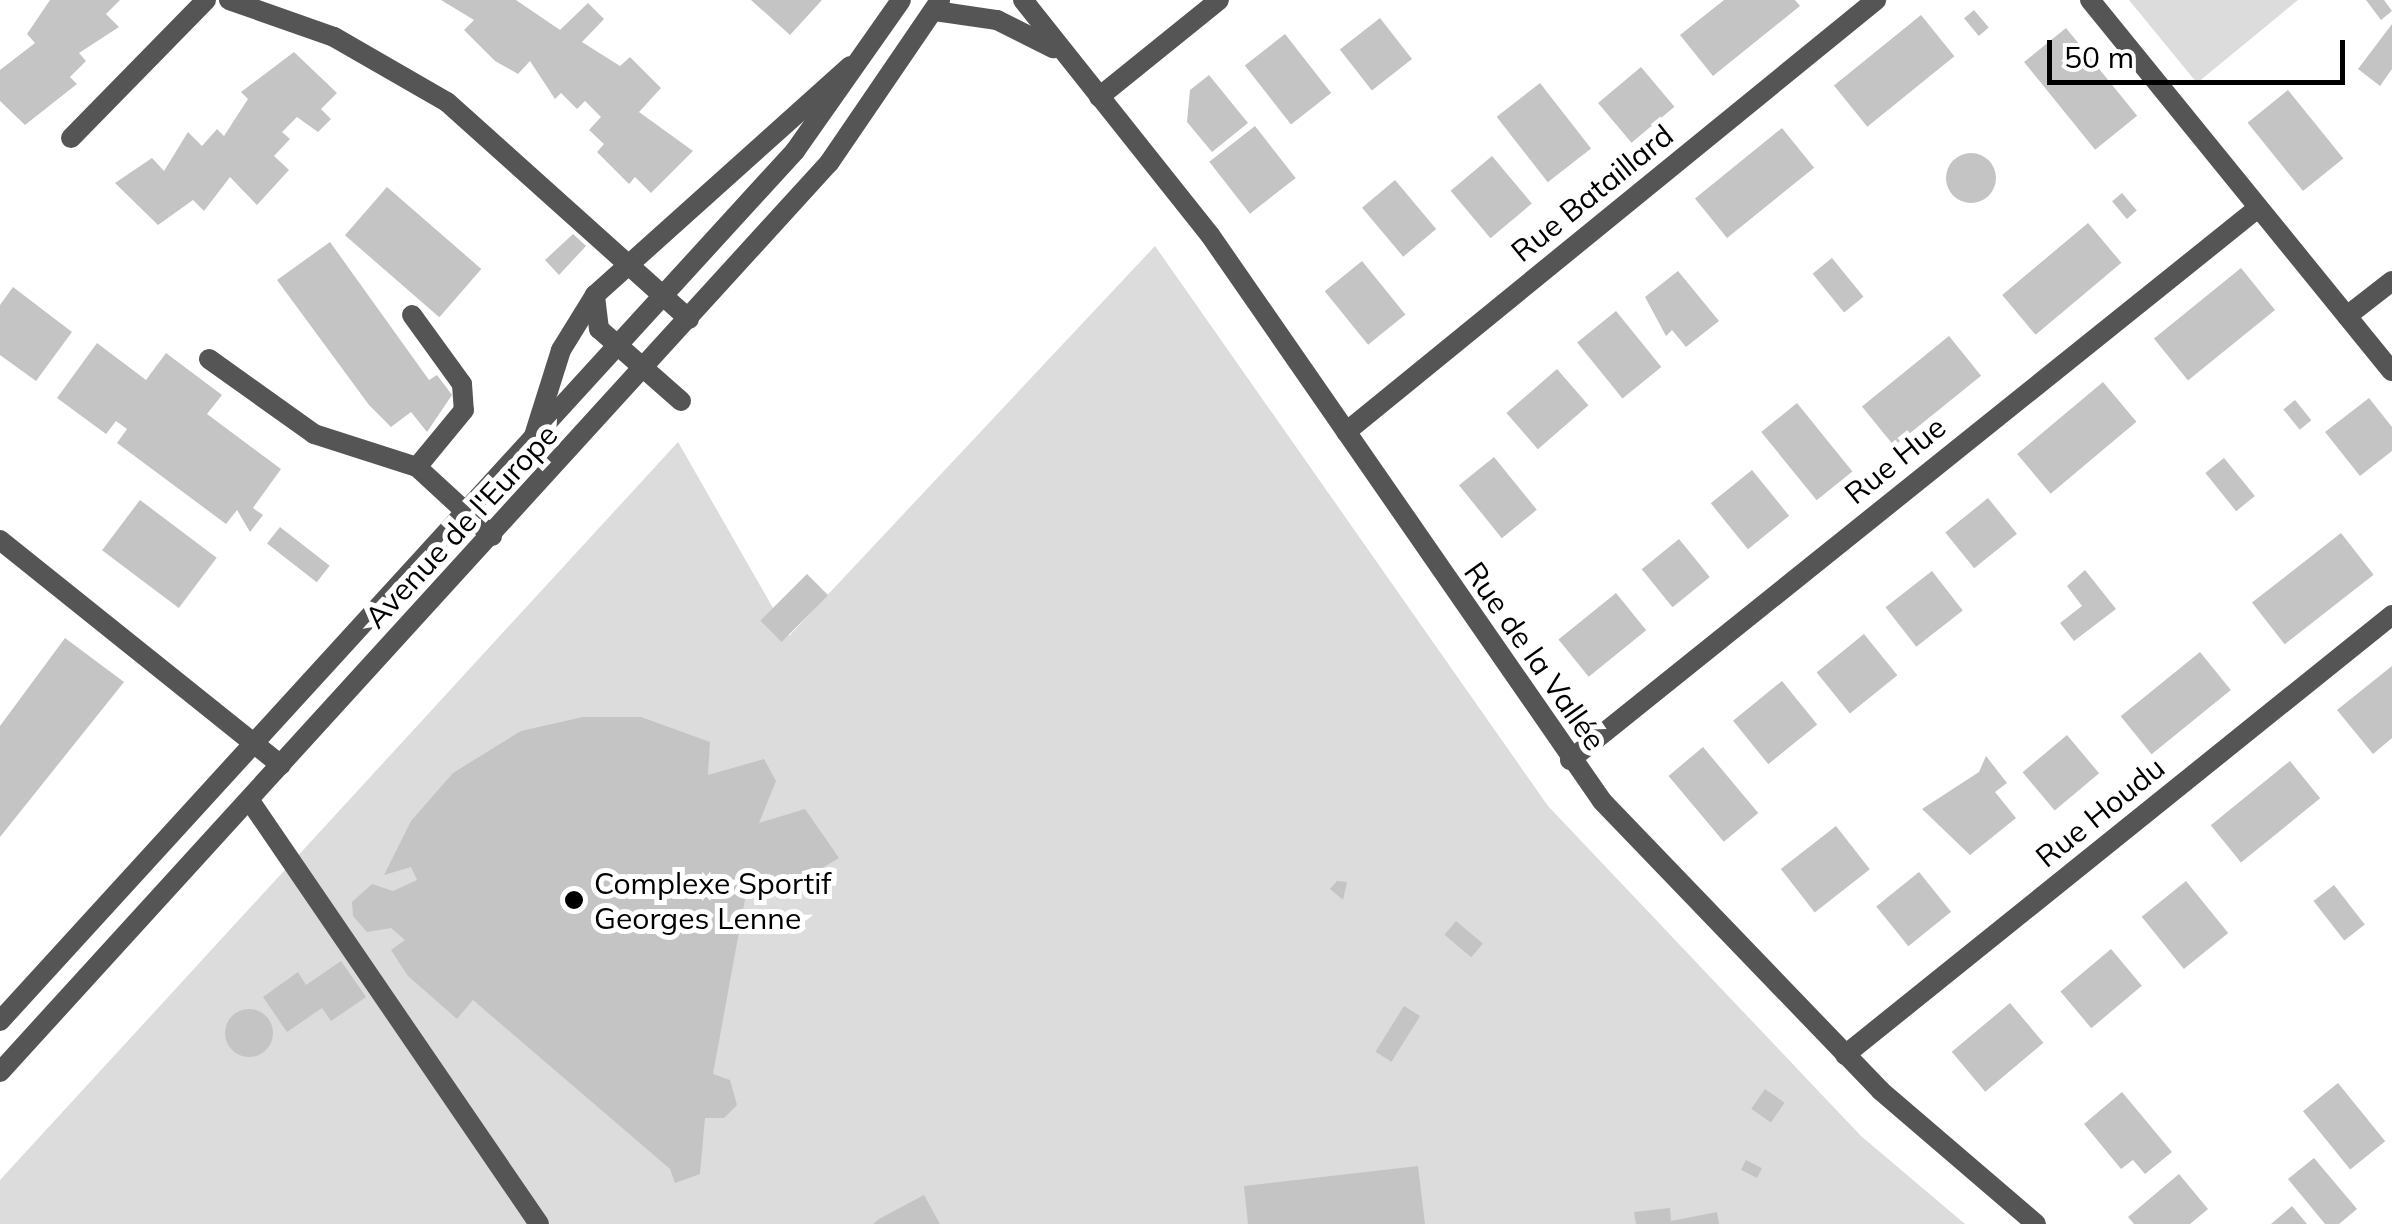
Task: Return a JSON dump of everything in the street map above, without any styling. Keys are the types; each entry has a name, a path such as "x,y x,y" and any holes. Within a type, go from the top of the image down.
{"street":[{"path":"71,138 206,0"},
{"path":"230,0 334,37 426,87 689,318"},
{"name":"Avenue de l'Europe","path":"0,1021 816,126 875,45 901,0"},
{"name":"Rue de la Vallée","path":"1022,0 1062,55 1099,96 1346,432 1570,760 1845,1055 2036,1224"},
{"path":"1099,96 1219,0"},
{"name":"Rue Bataillard","path":"1346,432 1876,0"},
{"path":"2090,0 2392,371"},
{"name":"Avenue de l'Europe","path":"0,1072 848,141 938,5"},
{"name":"Rue de la Vallée","path":"938,5 998,20 1062,55"},
{"path":"532,440 561,350 595,295 626,262 875,45"},
{"name":"Rue Hue","path":"1570,760 2258,208"},
{"path":"2348,316 2392,281"},
{"path":"595,295 595,321 617,347 681,400"},
{"path":"412,315 462,384 464,410 417,467"},
{"path":"209,360 314,434 417,467 492,536"},
{"path":"0,540 282,766"},
{"name":"Rue Houdu","path":"1845,1055 2392,615"},
{"path":"250,801 540,1224"}],"shaded area":[{"path":"2129,0 2298,0 2197,83"},
{"path":"1155,246 1548,806 1861,1136 1965,1224 0,1224 0,1180 678,442 789,636"}],"building":[{"path":"50,0 120,0 106,14 119,27 79,53 86,61 70,77 77,84 25,125 0,101 0,70 35,43 27,34"},
{"path":"441,0 516,0 560,30 588,3 604,19 582,42 620,66 630,57 661,88 639,112 693,151 651,193 635,177 629,184 597,152 604,144 589,130 601,117 585,101 577,109 561,93 555,99 530,61 518,74 495,61 464,30 474,20"},
{"path":"751,0 822,0 790,35"},
{"path":"1724,0 1795,0 1800,6 1713,76 1680,35"},
{"path":"2366,0 2384,0 2392,11 2381,20"},
{"path":"1974,10 1989,28 1979,36 1964,18"},
{"path":"1921,15 1954,56 1867,127 1834,85"},
{"path":"1380,18 1412,59 1372,90 1340,49"},
{"path":"2392,24 2392,69 2380,86 2358,69"},
{"path":"2066,28 2137,116 2095,150 2024,62"},
{"path":"1285,34 1331,93 1291,124 1245,65"},
{"path":"294,52 337,93 321,109 331,119 318,132 297,117 282,132 290,139 274,156 289,170 257,205 230,177 204,211 193,200 158,225 115,183 152,158 164,171 188,132 202,146 217,129 224,136 248,99 241,92"},
{"path":"1641,67 1674,107 1632,143 1598,103"},
{"path":"1209,75 1248,123 1212,152 1187,122 1190,90"},
{"path":"1540,83 1591,148 1548,182 1497,117"},
{"path":"2288,90 2343,158 2303,191 2248,123"},
{"path":"1255,126 1296,178 1250,214 1209,162"},
{"path":"1782,128 1814,168 1727,238 1695,198"},
{"path":"1971,153 1989,160 1996,178 1989,196 1971,203 1953,196 1946,178 1953,160"},
{"path":"1492,156 1532,203 1490,238 1451,191"},
{"path":"1395,180 1436,229 1403,257 1362,208"},
{"path":"387,187 481,269 439,317 345,235"},
{"path":"2122,193 2137,211 2127,219 2112,201"},
{"path":"2088,223 2121,263 2036,335 2002,295"},
{"path":"573,234 586,246 559,275 545,260"},
{"path":"330,242 429,380 437,375 452,395 427,432 411,412 391,427 369,405 277,280"},
{"path":"1832,258 1863,297 1844,313 1813,274"},
{"path":"1362,261 1405,315 1368,345 1325,291"},
{"path":"2241,268 2275,310 2188,380 2154,338"},
{"path":"1678,271 1719,321 1686,347 1672,330 1666,336 1645,297"},
{"path":"13,287 72,332 36,381 0,355 0,305"},
{"path":"1616,311 1661,367 1622,398 1577,342"},
{"path":"1949,336 1981,376 1894,446 1862,406"},
{"path":"97,343 146,380 166,353 222,395 207,414 281,469 253,508 263,515 250,532 237,510 226,524 117,443 127,429 116,421 106,434 57,398"},
{"path":"1557,369 1588,405 1538,449 1506,413"},
{"path":"2103,382 2136,422 2051,494 2017,454"},
{"path":"2369,398 2392,427 2392,451 2360,476 2325,432"},
{"path":"2295,400 2311,420 2300,430 2283,409"},
{"path":"1797,403 1852,471 1817,500 1761,432"},
{"path":"1494,457 1537,510 1502,538 1459,485"},
{"path":"2224,458 2255,496 2236,511 2205,473"},
{"path":"1752,470 1789,516 1748,549 1711,503"},
{"path":"1988,498 2017,534 1974,568 1945,533"},
{"path":"140,500 217,558 179,608 102,550"},
{"path":"280,527 330,566 317,582 267,544"},
{"path":"2341,533 2374,575 2285,644 2252,603"},
{"path":"1679,539 1710,577 1673,607 1642,569"},
{"path":"2085,570 2116,609 2074,641 2060,623 2082,606 2067,586"},
{"path":"1932,571 1963,610 1916,647 1886,607"},
{"path":"807,574 828,595 782,642 760,621"},
{"path":"1616,593 1646,630 1589,677 1558,640"},
{"path":"1864,634 1897,675 1850,714 1817,672"},
{"path":"65,638 124,682 0,837 0,726"},
{"path":"2200,652 2231,690 2152,754 2121,716"},
{"path":"2392,666 2392,738 2373,754 2337,710"},
{"path":"1782,681 1817,725 1768,764 1733,721"},
{"path":"583,717 641,717 710,742 708,775 764,759 776,781 759,823 805,809 839,858 812,874 748,883 713,1074 730,1080 737,1105 724,1118 705,1118 700,1174 675,1183 670,1169 473,1000 457,1019 408,976 391,950 405,940 391,928 367,932 353,916 352,902 372,884 393,891 417,880 411,867 384,875 411,821 453,773 521,731"},
{"path":"2067,735 2099,773 2055,811 2023,772"},
{"path":"1703,747 1758,813 1724,842 1669,776"},
{"path":"1986,756 2007,783 1995,792 2016,818 1970,855 1922,809 1979,772"},
{"path":"2290,761 2320,798 2241,862 2211,825"},
{"path":"1836,826 1870,869 1815,912 1781,869"},
{"path":"1919,872 1951,912 1908,946 1876,907"},
{"path":"1337,881 1347,882 1343,900 1330,889"},
{"path":"2186,881 2228,933 2184,969 2142,917"},
{"path":"2334,885 2365,924 2344,940 2314,901"},
{"path":"1456,921 1483,943 1471,957 1444,935"},
{"path":"2111,949 2142,986 2091,1028 2060,991"},
{"path":"341,961 366,997 331,1021 322,1008 287,1032 263,997 298,972 306,985"},
{"path":"2010,1003 2043,1043 1985,1092 1952,1052"},
{"path":"1404,1006 1420,1016 1391,1062 1375,1052"},
{"path":"249,1009 266,1016 273,1033 266,1050 249,1057 232,1050 225,1033 232,1016"},
{"path":"2338,1083 2385,1141 2350,1170 2303,1111"},
{"path":"1765,1089 1785,1103 1771,1122 1751,1109"},
{"path":"2122,1092 2172,1152 2145,1174 2133,1160 2121,1169 2084,1124"},
{"path":"2314,1158 2357,1209 2339,1224 2325,1224 2288,1179"},
{"path":"1746,1160 1762,1168 1757,1178 1741,1170"},
{"path":"1418,1166 1425,1224 1248,1224 1244,1186"},
{"path":"2179,1174 2208,1209 2190,1224 2134,1224 2128,1217"},
{"path":"924,1195 940,1224 873,1224 879,1219"},
{"path":"2292,1206 2307,1224 2271,1224"},
{"path":"1670,1208 1671,1221 1717,1212 1719,1224 1636,1224 1634,1212"}],"place":[{"name":"Complexe Sportif Georges Lenne","path":"574,900"}]}
